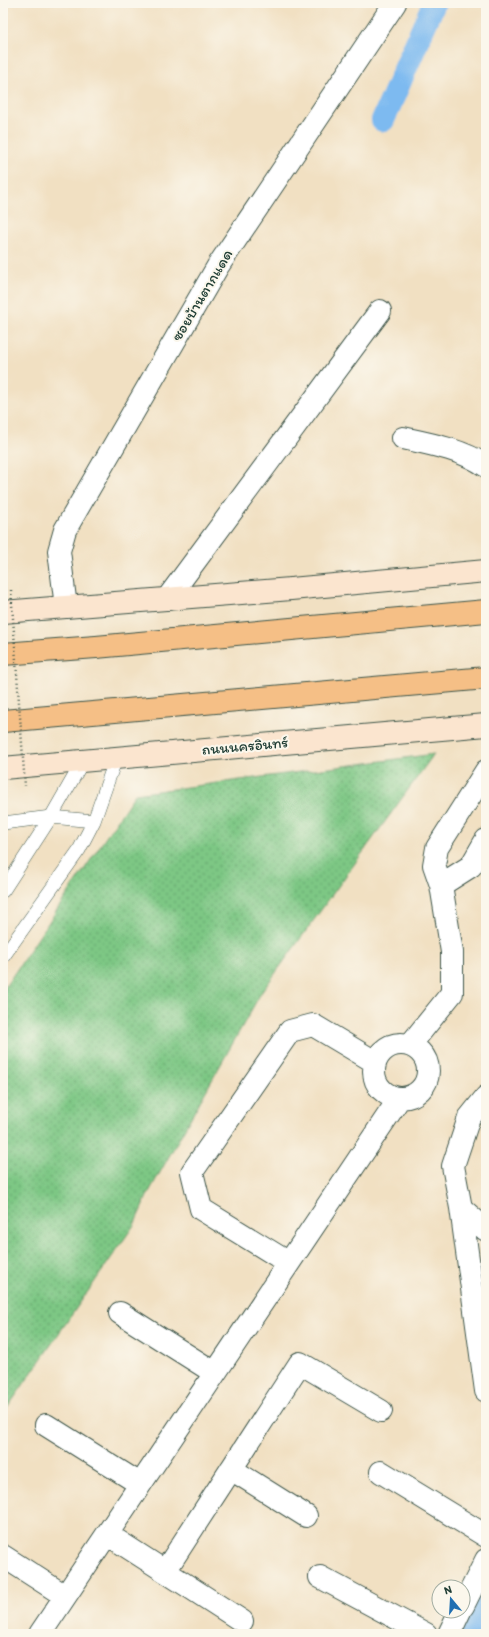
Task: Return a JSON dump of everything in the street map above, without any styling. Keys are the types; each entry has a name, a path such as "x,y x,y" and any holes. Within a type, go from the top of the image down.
{"main road":[{"path":"3,612 291,590 486,571"},
{"path":"3,654 96,647 486,611"},
{"path":"3,720 486,678"},
{"name":"ถนนนครอินทร์","path":"3,768 486,725"}],"street":[{"name":"ซอยบ้านตากแดด","path":"66,607 59,551 65,530 218,266 395,3"},
{"path":"167,599 380,311"},
{"path":"403,438 423,442 475,459 486,466"},
{"path":"410,1045 452,994 452,952 441,885 434,865 437,848 486,771"},
{"path":"441,885 471,866 486,840"},
{"path":"290,1263 201,1209 192,1172 290,1031 313,1025 375,1062"},
{"path":"393,1045 410,1045 424,1056 428,1064 427,1081 416,1095 399,1099 390,1097 378,1086 374,1079 375,1062 385,1049 393,1045"},
{"path":"486,1097 469,1118 453,1166 461,1208 486,1391"},
{"path":"40,1634 399,1099"},
{"path":"461,1208 486,1230"},
{"path":"120,1313 215,1373"},
{"path":"165,1571 300,1363 381,1412"},
{"path":"46,1425 140,1484"},
{"path":"231,1469 306,1516"},
{"path":"381,1472 486,1536"},
{"path":"107,1534 242,1621"},
{"path":"3,1556 65,1596"},
{"path":"471,1590 486,1560"},
{"path":"320,1577 426,1634"},
{"path":"449,1634 456,1619"}],"lane":[{"path":"3,957 80,850 94,820 116,758"},
{"path":"3,891 51,817 83,761"},
{"path":"3,823 51,817 94,820"}],"path":[{"path":"11,590 25,786"}],"green space":[{"path":"434,754 261,993 149,1192 134,1225 3,1414 3,990 135,794"}],"waterway":[{"path":"383,120 434,3"},
{"path":"473,1634 486,1607"}]}
